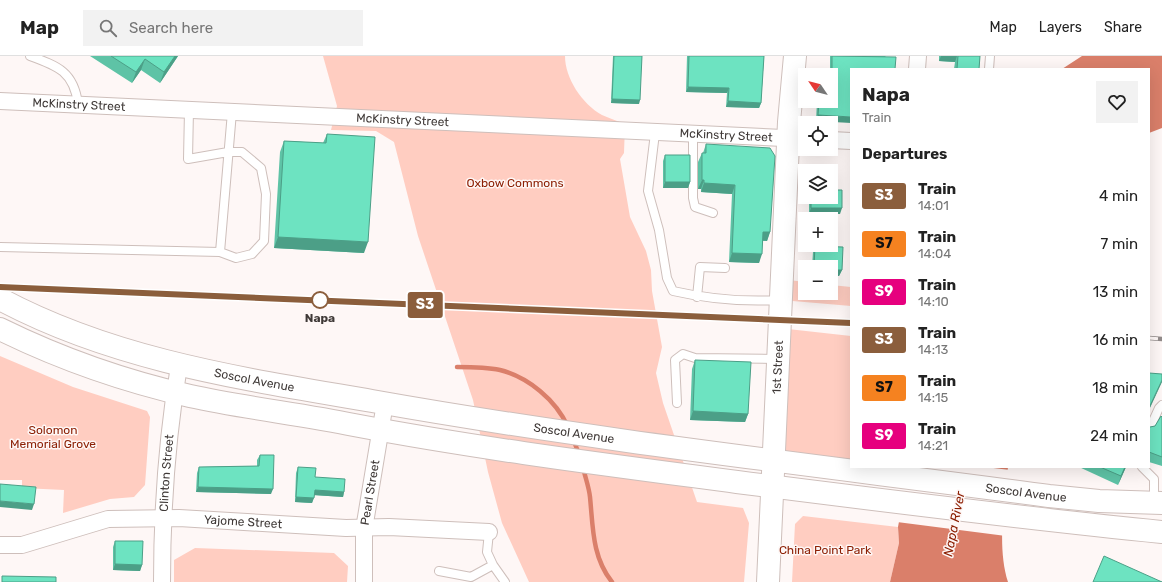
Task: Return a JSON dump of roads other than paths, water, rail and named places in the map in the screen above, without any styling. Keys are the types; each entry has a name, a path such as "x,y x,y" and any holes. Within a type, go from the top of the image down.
{"main road":[{"name":"1st Street","path":"768,582 780,300 797,139 795,56"},
{"name":"Soscol Avenue","path":"0,299 78,334 123,350 179,366 384,403 541,430 898,477 1093,500 1158,502"},
{"name":"Soscol Avenue","path":"0,329 40,348 87,366 175,392 458,443 571,461 773,487 1012,517 1162,532"}],"street":[{"path":"917,68 918,56"},
{"name":"McKinstry Street","path":"0,101 797,139"},
{"path":"838,140 850,140"},
{"name":"Clinton Street","path":"162,582 162,518 179,366"},
{"name":"Pearl Street","path":"364,582 364,529 369,508 384,403"},
{"name":"Yajome Street","path":"0,545 22,545 108,519 162,518 364,529 389,527 489,532"}],"lane":[{"path":"30,56 57,67 68,77 76,89 78,104"},
{"path":"989,68 990,56"},
{"path":"0,248 220,252 236,258 252,254 264,241 266,194 261,168 242,152 228,152 188,159 189,110"},
{"path":"220,252 232,112"},
{"path":"655,132 648,191 659,230 667,278 673,291 697,297 753,301 780,300"},
{"path":"693,134 693,198 696,207 713,213"},
{"path":"697,297 700,267 725,268"},
{"path":"677,403 675,360 684,354 695,358 778,360"},
{"path":"1150,428 1159,408 1162,405"},
{"path":"1143,468 1154,479 1158,502"},
{"path":"489,532 487,552 493,565 505,582"},
{"path":"439,571 470,576 493,565"}],"water":[{"path":"1082,56 1162,56 1162,128 1150,133 1150,68 1064,68"},
{"name":"Napa River","path":"909,468 1008,468 1003,510 1002,540 1008,582 890,582 899,543 898,527"}],"waterway":[{"path":"457,367 495,369 521,378 549,399 563,417 568,427"},
{"path":"573,439 579,454"},
{"path":"583,467 589,493 597,552 605,572 612,582"}],"railway":[{"path":"0,287 850,323"},
{"path":"1150,338 1162,339"}],"train":[{"name":"S3","path":"0,287 850,323"}],"place":[{"name":"Napa","path":"320,300"}],"park label":[{"name":"Oxbow Commons","path":"515,183"},
{"name":"Solomon Memorial Grove","path":"53,437"},
{"name":"China Point Park","path":"825,550"}]}
